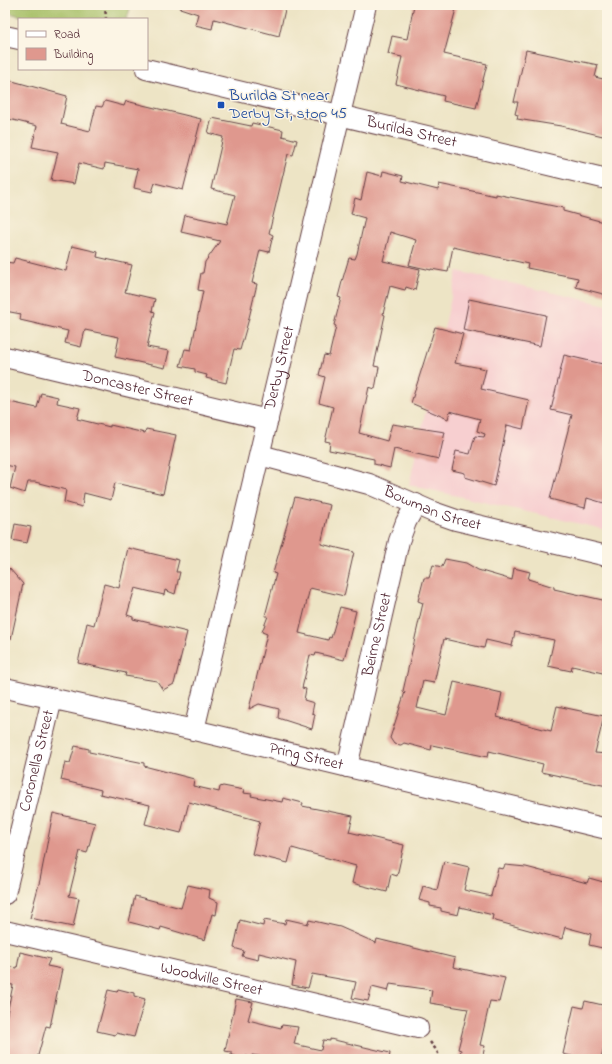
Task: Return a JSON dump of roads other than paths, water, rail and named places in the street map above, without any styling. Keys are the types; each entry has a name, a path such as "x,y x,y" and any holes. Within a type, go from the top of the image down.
{"street":[{"name":"Derby Street","path":"194,730 366,5"},
{"path":"5,36 18,39"},
{"name":"Burilda Street","path":"148,69 340,114 607,179"},
{"name":"Doncaster Street","path":"5,358 268,420"},
{"name":"Bowman Street","path":"260,455 369,484 456,520 607,556"},
{"name":"Beirne Street","path":"347,767 399,541 406,522 416,504"},
{"name":"Pring Street","path":"5,688 194,730 607,829"},
{"name":"Coronella Street","path":"5,894 52,699"},
{"name":"Woodville Street","path":"5,931 418,1028"}],"place":[{"name":"Burilda St near Derby St, stop 45","path":"221,105"}]}
